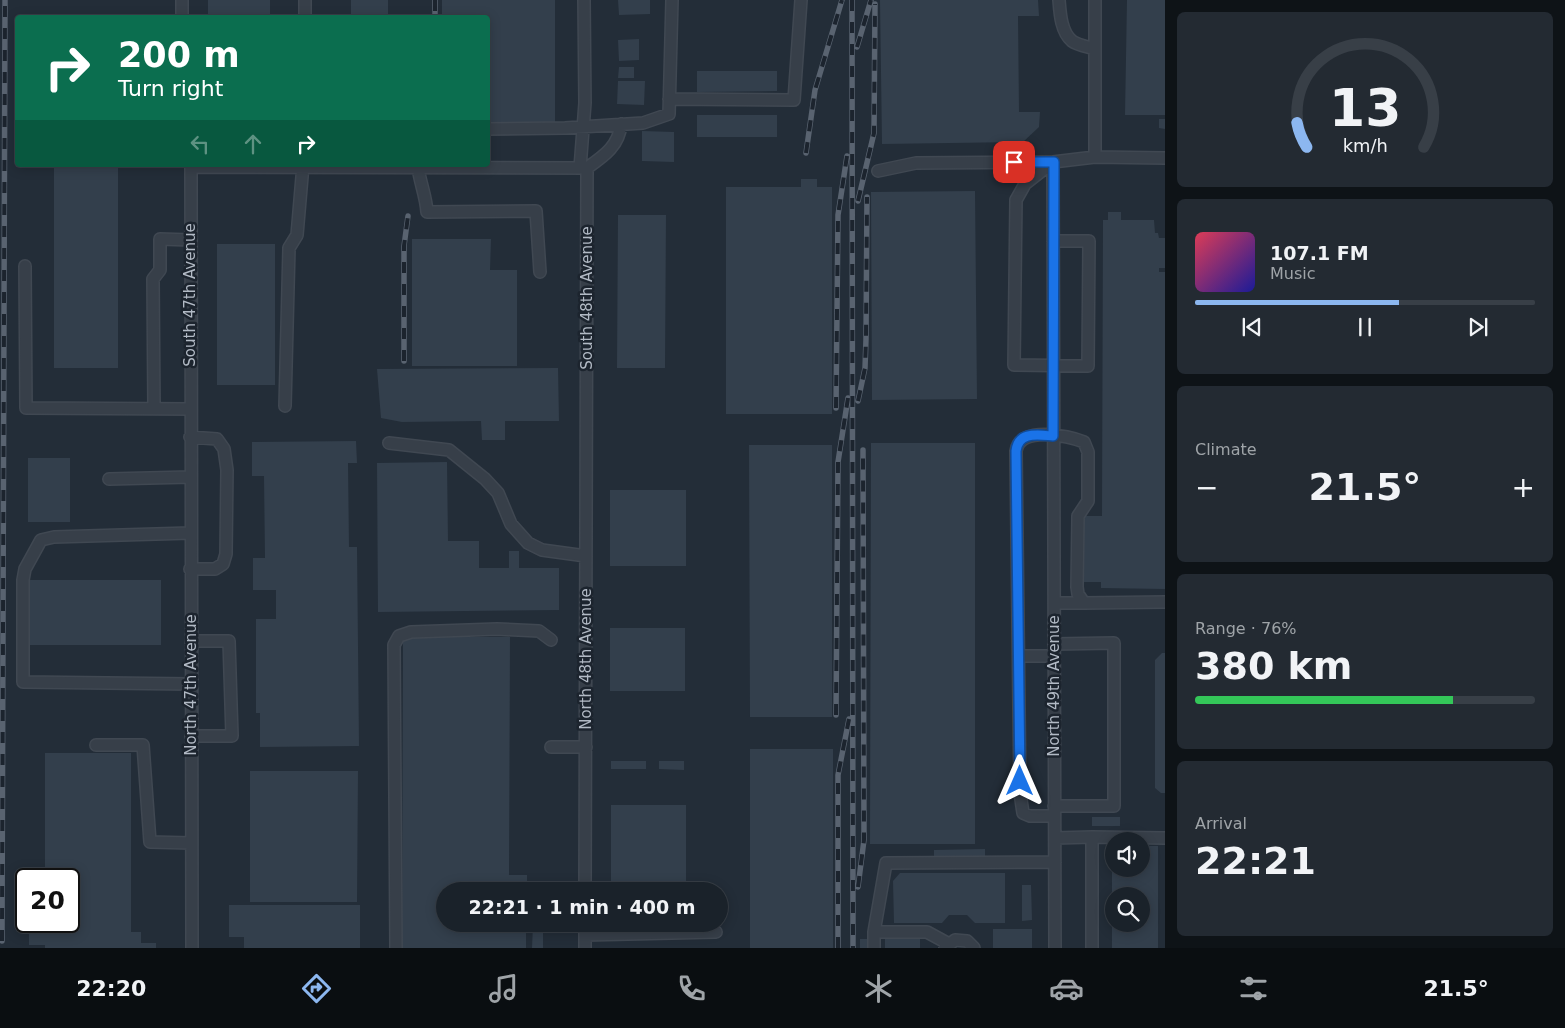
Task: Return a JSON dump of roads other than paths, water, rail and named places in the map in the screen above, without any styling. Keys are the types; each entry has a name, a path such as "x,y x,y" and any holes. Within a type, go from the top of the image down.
{"street":[{"path":"182,0 182,15"},
{"path":"305,0 305,15"},
{"name":"South 48th Avenue","path":"584,0 583,168 587,427"},
{"path":"490,129 566,128 642,123 669,114 672,0"},
{"path":"669,99 794,100 801,0"},
{"path":"1059,0 1060,15 1064,28 1072,41 1095,49"},
{"path":"1095,0 1095,157"},
{"path":"285,406 289,248 297,235 303,167 583,168 609,153 620,136 621,124"},
{"path":"878,171 916,163 1054,162 1095,157 1165,158"},
{"path":"1053,241 1090,242 1088,366 1014,365 1016,200 1024,184 1054,162"},
{"name":"North 49th Avenue","path":"1054,162 1055,948"},
{"name":"South 47th Avenue","path":"190,167 190,423"},
{"path":"418,168 427,212 536,211 540,272"},
{"path":"154,409 153,279 160,270 160,239 191,240"},
{"path":"25,266 26,408 190,409"},
{"name":"North 47th Avenue","path":"190,423 192,948"},
{"name":"North 48th Avenue","path":"585,882 587,427"},
{"path":"1020,656 1114,643 1114,806 1054,811 1030,816 1023,812 1021,804 1017,444 1022,438 1031,435 1073,438 1084,442 1088,452 1088,501 1078,516 1077,587 1078,594 1084,603"},
{"path":"190,437 217,439 224,449 227,470 226,554 223,564 215,569 190,570"},
{"path":"389,443 449,450 485,479 498,493 511,524 528,543 542,550 586,556"},
{"path":"109,480 190,477"},
{"path":"190,533 54,537 41,540 25,569 22,640 23,682 191,684"},
{"path":"1054,603 1165,602"},
{"path":"396,948 394,645 399,636 411,632 497,628 539,631 551,640"},
{"path":"191,641 229,641 232,736 191,736"},
{"path":"96,745 144,745 150,842 191,843"},
{"path":"551,747 586,747"},
{"path":"1092,837 1092,948"},
{"path":"1055,838 1165,838"},
{"path":"874,948 874,932 886,864 1055,862"},
{"path":"585,932 585,948"},
{"path":"874,932 927,932 947,946 955,940 967,941 974,948"}],"railway":[{"path":"2,941 5,0"},
{"path":"435,0 435,15"},
{"path":"806,153 815,90 842,0"},
{"path":"852,0 853,948"},
{"path":"857,47 871,0"},
{"path":"858,201 874,133 875,4"},
{"path":"836,408 838,215 847,156"},
{"path":"858,401 865,368 867,197"},
{"path":"404,361 404,246 408,216"},
{"path":"836,715 838,462 848,398"},
{"path":"858,887 864,840 863,450"},
{"path":"838,948 838,775 849,719"}]}
